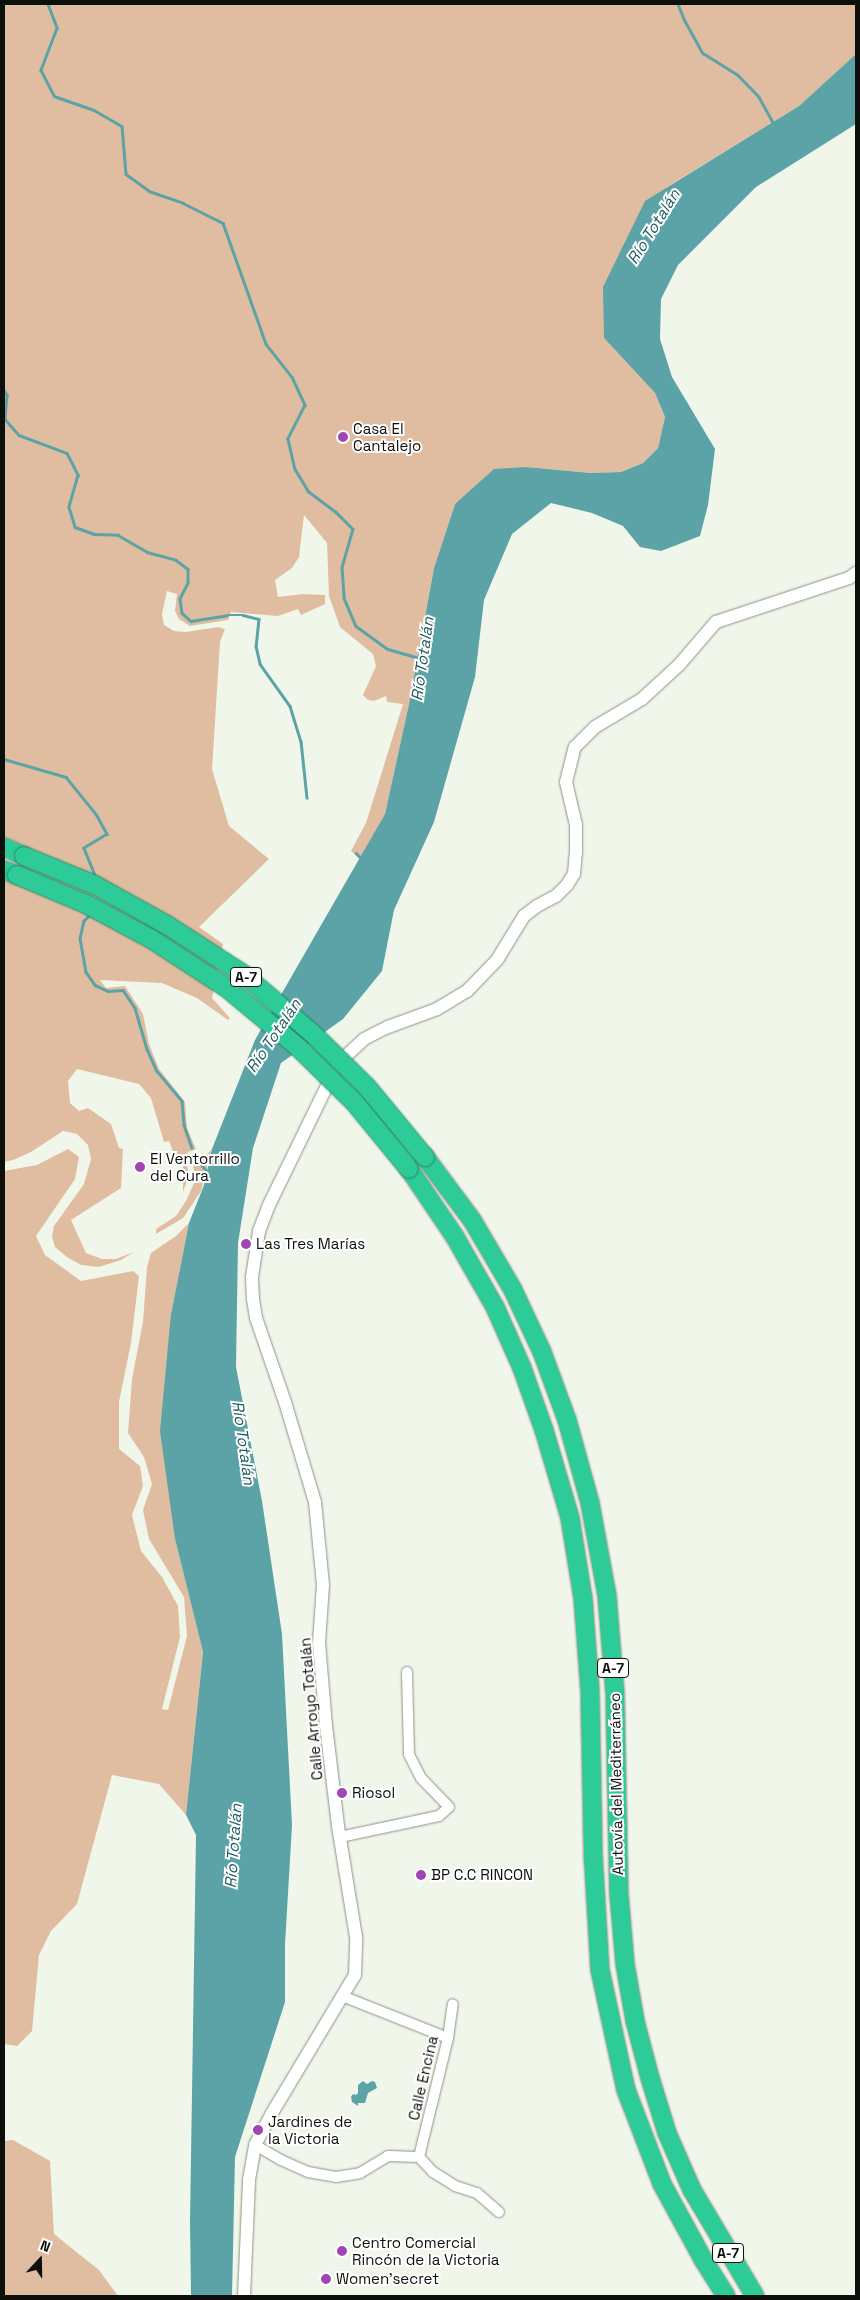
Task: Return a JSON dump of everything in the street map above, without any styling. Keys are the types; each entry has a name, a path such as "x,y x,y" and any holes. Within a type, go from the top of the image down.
{"highway":[{"name":"Autovía del Mediterráneo","path":"4,847 95,885 167,925 243,974 311,1032 367,1087 425,1157 472,1220 513,1290 542,1352 567,1420 590,1503 608,1596 615,1694 618,1896 625,1964 650,2078 667,2132 701,2208 755,2296"},
{"name":"Autovía del Mediterráneo","path":"10,872 86,904 153,940 227,988 298,1048 355,1103 409,1169 455,1236 495,1307 522,1368 544,1430 570,1518 583,1598 590,1692 593,1853 600,1970 626,2090 662,2184 676,2212 726,2296"},
{"path":"701,2208 724,2234 766,2296"},
{"path":"676,2212 691,2254 715,2296"}],"street":[{"name":"Calle Arroyo Totalán","path":"244,2296 249,2180 255,2145 272,2113 355,1975 356,1937 340,1837 326,1726 319,1643 324,1585 315,1502 285,1402 256,1318 252,1277 259,1231 269,1205 334,1072 347,1055 364,1039 388,1026 437,1009 466,991 497,960 524,916 537,906 556,896 567,885 574,874 576,853 576,825 566,782 575,747 595,727 642,698 679,664 716,622 849,578 856,573"},
{"path":"340,1837 439,1816 449,1807 421,1778 409,1754 407,1672"},
{"path":"342,1996 448,2038"},
{"name":"Calle Encina","path":"419,2157 448,2038 453,2004"},
{"path":"255,2145 281,2160 308,2172 336,2177 360,2173 388,2156 419,2157 433,2172 455,2186 477,2193 500,2212"}],"shaded area":[{"path":"4,4 856,4 856,54 799,106 667,187 604,338 655,393 665,417 658,448 643,463 621,472 591,473 526,467 455,504 434,568 409,704 385,814 360,859 351,851 366,823 403,704 387,702 386,696 374,701 368,700 363,695 376,666 373,654 340,627 329,596 327,543 304,515 299,557 292,568 275,580 278,597 303,594 325,595 325,604 301,615 298,609 278,616 231,612 228,620 190,626 179,619 175,611 177,594 167,591 162,614 164,625 174,631 186,632 218,627 225,629 220,642 212,769 229,826 269,859 199,927 223,944 212,998 230,1018 228,1020 197,998 162,983 100,980 106,988 125,986 143,1014 149,1044 159,1069 185,1102 187,1128 196,1149 188,1152 186,1160 189,1175 183,1192 183,1155 174,1154 169,1141 164,1142 151,1098 139,1084 77,1069 68,1081 70,1103 79,1111 88,1108 111,1124 119,1148 123,1149 121,1188 71,1220 86,1253 102,1259 116,1259 134,1252 121,1260 99,1267 81,1265 67,1257 55,1247 52,1237 54,1226 84,1184 91,1159 88,1145 77,1134 63,1131 31,1152 4,1162 4,879 14,882 28,848 4,838"},
{"path":"68,1149 79,1157 75,1179 36,1236 45,1255 81,1281 133,1271 139,1276 131,1343 119,1402 119,1449 140,1466 143,1486 132,1515 141,1551 162,1577 178,1606 180,1637 162,1709 168,1710 187,1636 184,1597 149,1539 143,1510 152,1484 144,1457 128,1433 132,1379 143,1322 147,1267 151,1253 176,1236 189,1223 171,1314 175,1539 203,1652 186,1815 159,1784 112,1775 77,1904 51,1931 39,1955 32,2031 17,2046 4,2044 4,1171 37,1165"},
{"path":"212,1149 201,1191 183,1218 156,1234 156,1229 176,1216 186,1201 195,1181 193,1162 202,1159"},
{"path":"13,2140 50,2161 54,2234 99,2270 118,2296 4,2296 4,2141"}],"water":[{"name":"Río Totalán","path":"856,54 856,124 756,187 678,265 661,299 660,339 672,377 715,449 708,505 700,536 661,551 640,547 623,526 592,513 551,503 512,534 484,600 475,677 434,822 394,910 382,971 343,1019 281,1063 253,1148 238,1243 236,1367 262,1501 282,1634 292,1825 285,1945 285,2002 235,2157 232,2296 191,2296 190,2222 196,1835 186,1815 203,1652 175,1539 160,1431 171,1314 189,1223 204,1185 212,1149 255,1040 385,814 409,704 434,568 455,504 494,469 526,467 591,473 621,472 643,463 658,448 665,417 655,393 604,338 603,287 645,201 799,106"},
{"path":"363,2081 367,2084 372,2081 375,2082 377,2088 368,2093 365,2103 358,2103 358,2106 352,2102 351,2097 353,2094 356,2095 358,2093 358,2085"}],"waterway":[{"name":"Río Totalán","path":"48,4 57,28 41,70 54,96 94,110 122,126 126,174 149,191 183,203 223,223 266,344 292,377 305,405 288,439 295,469 308,491 335,511 353,529 342,567 344,598 356,626 388,649 419,658"},
{"path":"678,4 703,53 737,74 759,97 774,124"},
{"path":"4,390 7,395 5,419 19,435 67,453 78,475 69,507 75,527 94,534 118,535 147,552 176,560 188,569 188,583 180,599 182,613 191,621 227,615 243,615 259,619 256,646 260,664 290,706 301,741 307,798"},
{"path":"4,759 66,777 96,814 107,834 84,848 96,877"},
{"path":"356,853 362,859"},
{"path":"91,914 84,921 80,938 86,972 95,985 108,991 123,990 135,1008 147,1049 157,1071 182,1101 184,1125 192,1148"},
{"path":"199,1162 208,1172"}],"place":[{"name":"Casa El Cantalejo","path":"343,437"},
{"name":"El Ventorrillo del Cura","path":"140,1167"},
{"name":"Las Tres Marías","path":"246,1244"},
{"name":"Riosol","path":"342,1793"},
{"name":"BP C.C RINCON","path":"421,1875"},
{"name":"Jardines de la Victoria","path":"258,2130"},
{"name":"Centro Comercial Rincón de la Victoria","path":"342,2251"},
{"name":"Women'secret","path":"326,2279"}]}
